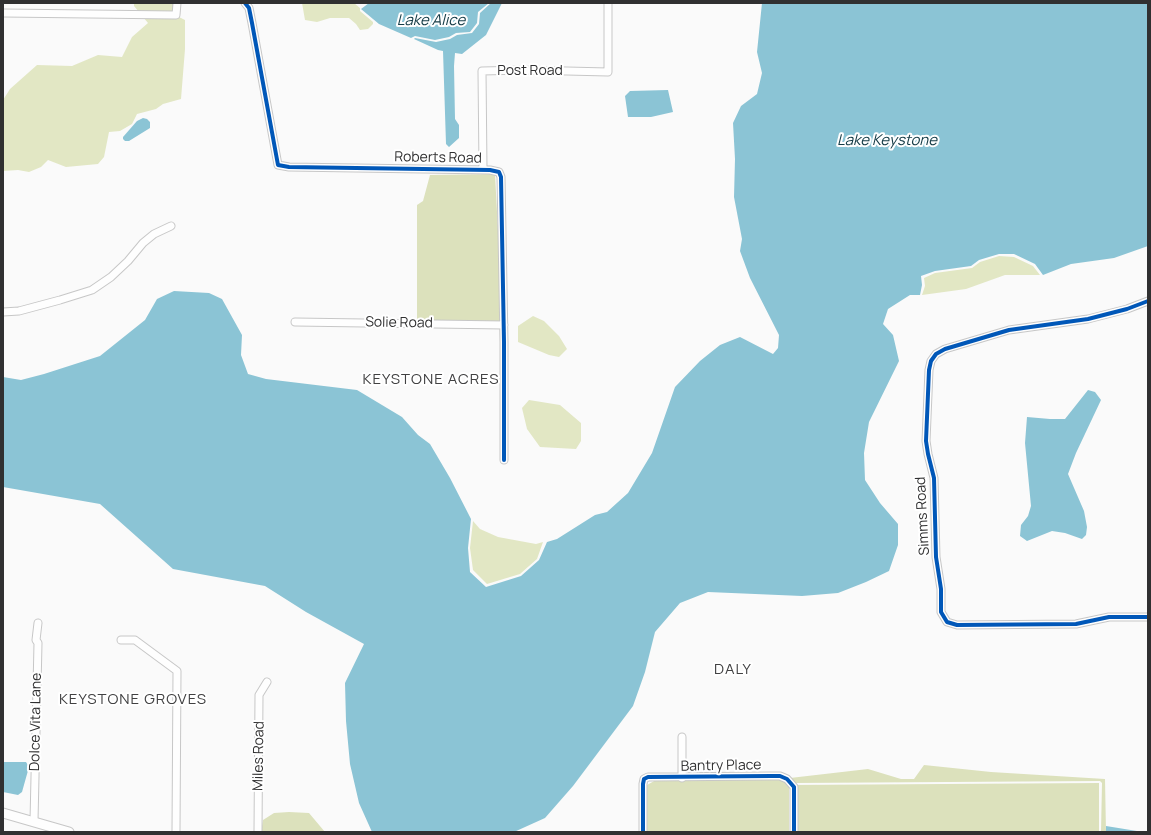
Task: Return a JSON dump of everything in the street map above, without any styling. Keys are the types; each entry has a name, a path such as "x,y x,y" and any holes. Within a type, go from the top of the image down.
{"main road":[{"path":"3,813 69,832"}],"street":[{"path":"3,14 176,15 177,3"},
{"name":"Roberts Road","path":"245,3 249,8 278,166 483,169 495,170 499,172 501,177 504,325 504,460"},
{"name":"Post Road","path":"483,169 482,71 525,70 608,72 608,3"},
{"path":"3,312 19,312 92,290 111,277 128,261 143,243 154,234 171,226"},
{"name":"Simms Road","path":"1148,301 1127,309 1088,319 1009,330 945,349 936,354 931,362 929,370 926,441 934,478 936,557 941,589 941,612 947,622 957,625 1076,624 1114,617 1148,617"},
{"name":"Solie Road","path":"295,322 504,325"},
{"name":"Dolce Vita Lane","path":"34,821 38,643 36,640 38,623"},
{"path":"121,640 135,640 177,671 176,832"},
{"name":"Miles Road","path":"258,832 260,694 267,682"},
{"path":"682,737 682,778"},
{"name":"Bantry Place","path":"643,832 644,779 652,777 682,778 780,776 787,779 794,787 794,832"}],"green space":[{"path":"134,3 174,3 174,12 139,12 134,6"},
{"path":"302,3 354,3 360,8 360,11 373,22 373,24 368,29 360,30 349,18 330,18 317,22 305,20"},
{"path":"143,17 179,17 185,20 185,49 181,99 163,104 156,109 137,114 132,124 120,131 109,132 104,157 98,164 66,167 48,160 41,167 29,172 18,170 3,171 3,100 10,89 37,65 72,66 98,55 122,57 132,37 148,23"},
{"path":"495,174 500,269 500,322 417,321 417,205 423,201 430,175"},
{"path":"999,256 1014,257 1033,266 1040,275 1005,275 966,289 922,295 925,286 924,278 935,273 972,268 980,262"},
{"path":"533,316 544,321 559,336 567,349 559,357 549,355 518,342 518,326"},
{"path":"529,400 560,405 581,423 581,441 576,449 540,447 527,429 522,408"},
{"path":"473,521 480,529 498,537 536,544 543,542 537,559 520,574 487,584 473,570 470,548"},
{"path":"924,765 991,772 1105,779 1106,832 1101,832 1102,783 1100,781 795,783 790,778 868,769 901,779 914,779"},
{"path":"656,780 789,780 789,832 647,832 647,785"},
{"path":"1099,783 1099,832 791,832 791,785"},
{"path":"274,813 309,813 325,832 261,832 263,820"}],"water":[{"name":"Lake Alice","path":"369,3 489,3 478,12 477,23 470,32 456,33 449,37 435,40 415,36 411,38 379,24 361,9"},
{"path":"491,3 502,3 486,35 462,54 455,53 455,119 459,125 459,138 449,147 446,144 443,51 414,39 436,42 450,39 457,35 472,33 479,24 480,13"},
{"name":"Lake Keystone","path":"762,3 1148,3 1148,246 1114,258 1071,264 1043,275 1035,264 1014,254 999,254 979,260 971,266 935,271 921,276 922,285 920,295 910,295 888,309 883,324 893,335 899,361 869,422 864,453 865,480 880,503 898,524 898,545 889,571 838,593 802,596 708,592 680,603 655,632 645,672 633,706 573,786 545,818 514,832 372,832 359,803 350,764 346,721 345,683 364,644 306,612 265,586 173,569 100,504 3,487 3,377 21,380 100,356 145,320 157,299 174,291 209,293 222,299 242,335 241,355 248,374 266,379 357,390 402,417 418,435 430,444 450,478 471,519 468,548 470,572 486,587 521,576 539,560 547,542 557,539 595,515 607,512 628,493 652,453 675,387 700,361 720,345 740,337 773,354 778,348 779,335 750,278 740,251 742,239 734,197 735,159 733,123 741,106 757,94 762,73 757,52"},
{"path":"668,90 673,112 651,117 628,117 625,96 630,91"},
{"path":"143,118 150,122 150,128 129,141 125,141 123,137 137,121"},
{"path":"1088,390 1095,392 1101,400 1076,453 1068,474 1084,511 1087,527 1086,535 1082,539 1065,533 1052,531 1027,541 1020,536 1021,525 1028,516 1031,506 1025,443 1027,417 1065,419"},
{"path":"3,762 26,762 29,767 22,792 18,795 3,792"},
{"path":"1106,826 1143,832 1106,832"}],"cycle path":[{"path":"245,3 249,8 278,165 289,167 490,170 499,172 501,177 504,342 504,460"},
{"path":"1148,301 1127,309 1088,319 1009,330 945,349 936,354 931,361 929,370 926,441 934,478 936,557 941,589 941,612 947,622 957,625 1076,624 1109,617 1148,617"},
{"path":"643,832 643,784 644,779 648,777 771,776 780,776 787,779 794,787 794,832"}],"district":[{"name":"KEYSTONE ACRES","path":"431,380"},
{"name":"DALY","path":"733,670"},
{"name":"KEYSTONE GROVES","path":"133,700"}]}
